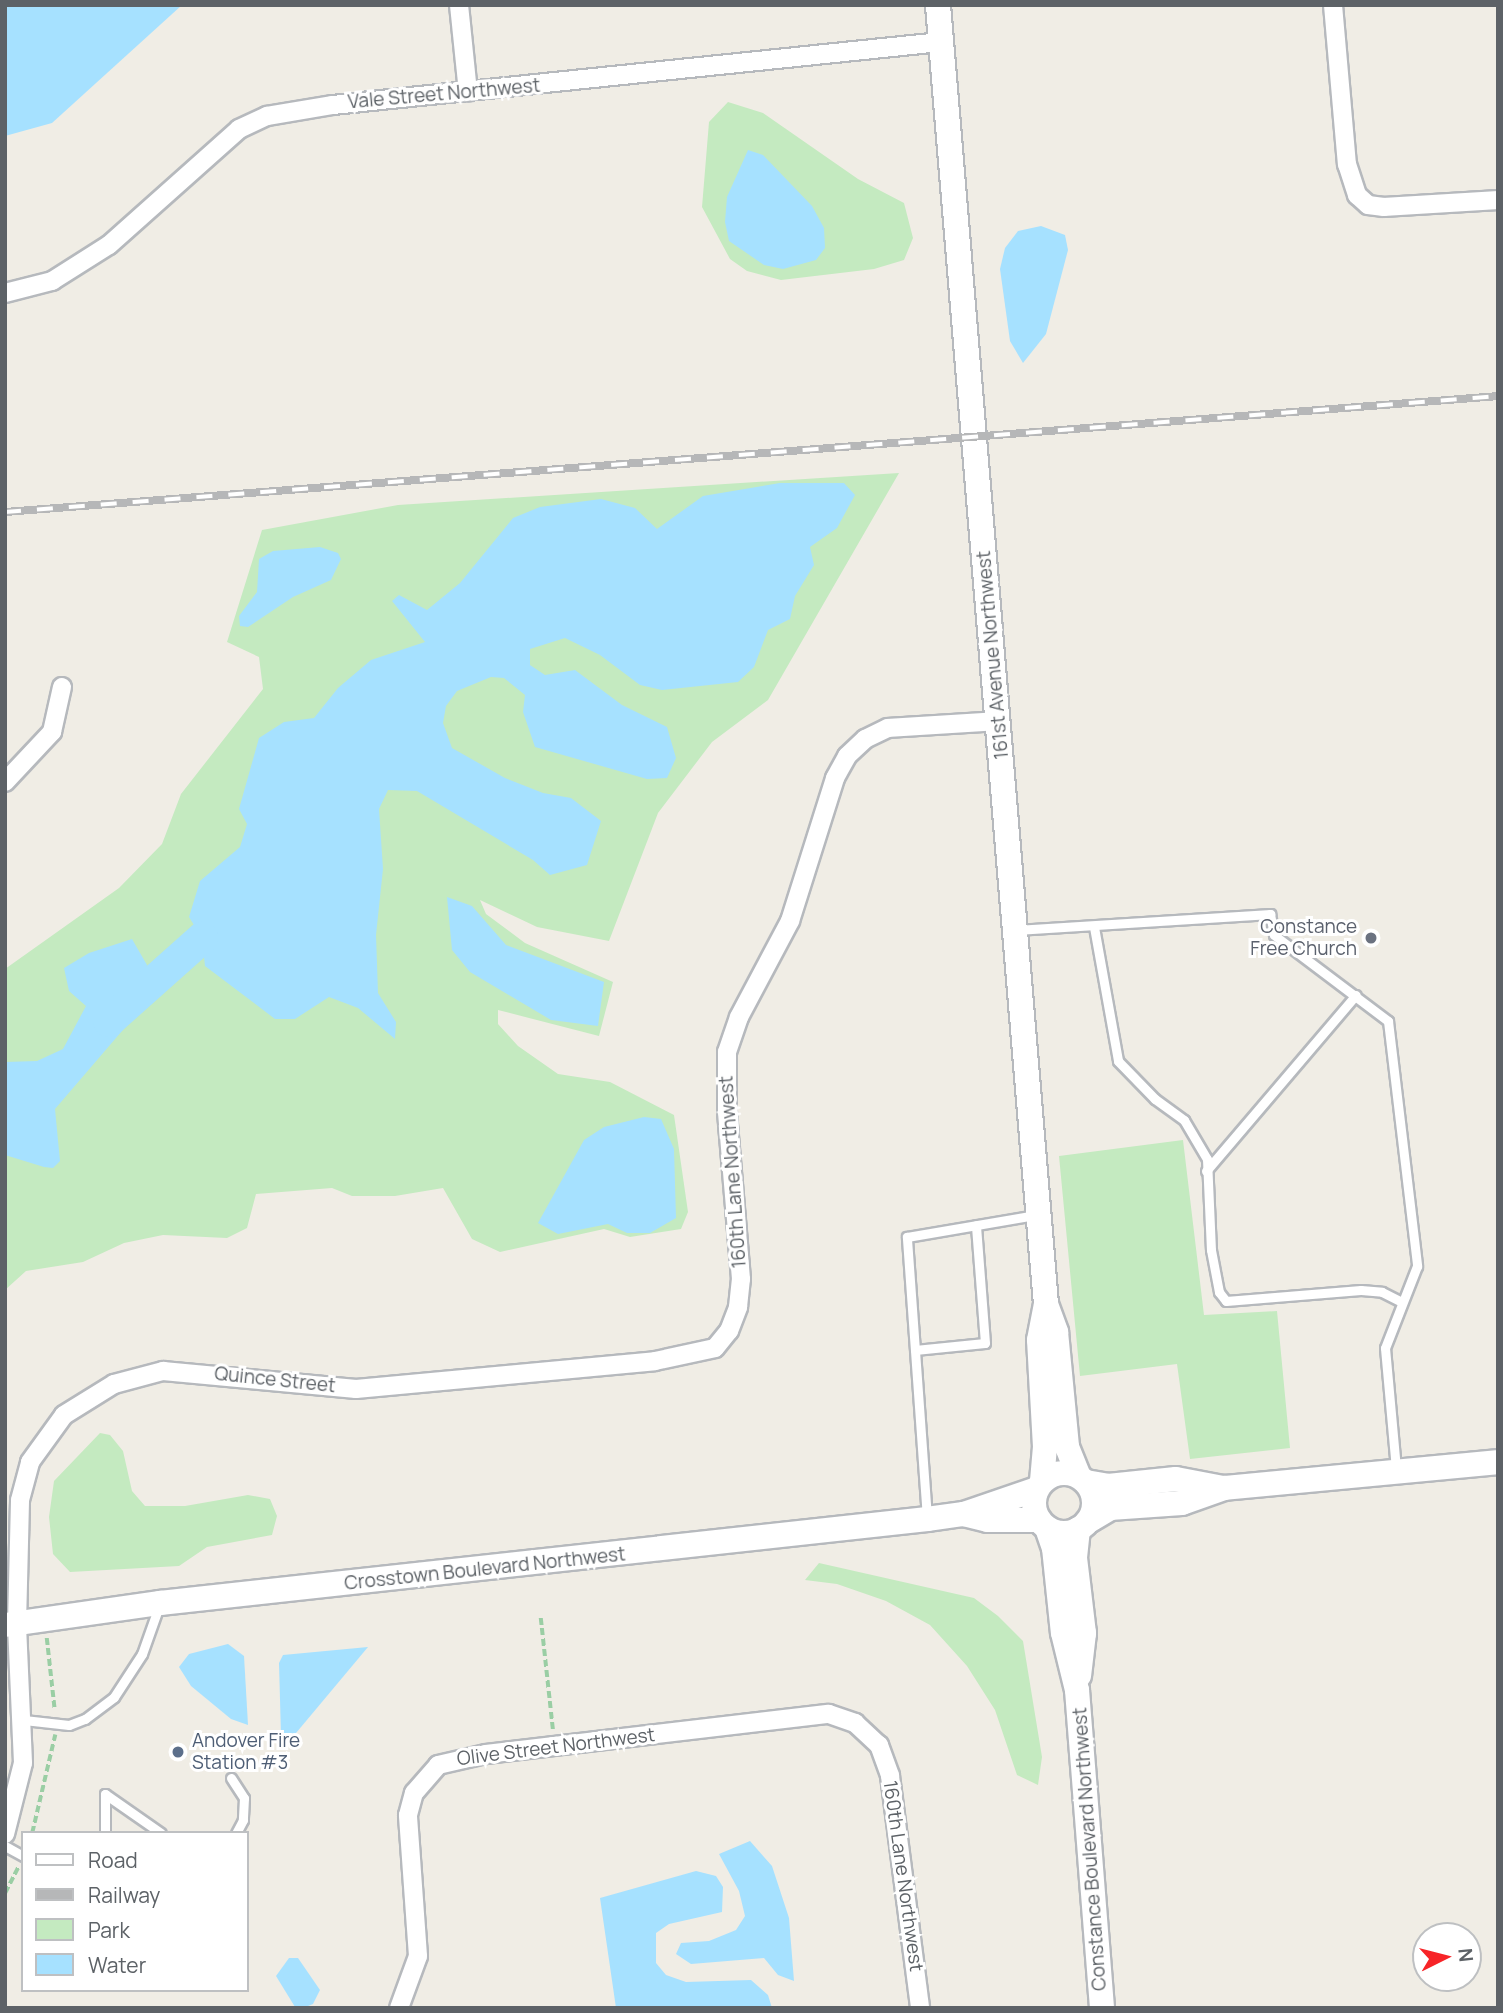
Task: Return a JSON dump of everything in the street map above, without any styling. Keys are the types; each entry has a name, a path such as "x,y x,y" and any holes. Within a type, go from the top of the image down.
{"main road":[{"name":"161st Avenue Northwest","path":"938,5 1046,1304 1056,1332 1067,1447 1083,1479"},
{"name":"161st Avenue Northwest","path":"1040,1485 1045,1447 1038,1340 1046,1304"},
{"path":"1224,1488 1176,1479 1108,1486 1060,1472 1040,1485 1034,1510 1043,1524 1068,1533 1110,1508 1182,1503 1224,1488 1396,1469 1498,1462"},
{"path":"1083,1479 1094,1502 1083,1526"},
{"name":"Crosstown Boulevard Northwest","path":"11,1624 160,1602 927,1519 964,1514 1040,1485"},
{"name":"Crosstown Boulevard Northwest","path":"964,1514 988,1520 1043,1524"},
{"name":"Constance Boulevard Northwest","path":"1043,1524 1054,1548 1063,1633 1077,1690 1102,2008"},
{"name":"Constance Boulevard Northwest","path":"1077,1690 1084,1633 1075,1559 1083,1526"}],"street":[{"path":"459,5 468,92"},
{"path":"1333,5 1347,164 1357,195 1368,205 1384,207 1498,200"},
{"name":"Vale Street Northwest","path":"5,293 52,281 109,245 212,150 239,129 257,120 333,104 941,42"},
{"path":"5,782 52,732 62,687"},
{"name":"160th Lane Northwest","path":"715,1348 729,1331 738,1307 740,1279 726,1102 727,1052 738,1017 790,921 824,804 847,756 865,739 888,728 919,723 999,721"},
{"name":"Quince Street","path":"5,1833 23,1763 24,1720 11,1624 20,1500 30,1462 64,1415 137,1375 195,1371 356,1389 655,1362 715,1348"},
{"name":"Olive Street Northwest","path":"399,2008 418,1956 408,1815 414,1793 426,1776 453,1758 818,1714 855,1723 879,1745"},
{"name":"160th Lane Northwest","path":"879,1745 890,1776 920,2008"}],"lane":[{"path":"1015,930 1094,928 1270,914 1274,934 1302,960 1356,995 1388,1021 1417,1266 1400,1301 1385,1348 1396,1469"},
{"path":"1094,928 1118,1062 1155,1099 1184,1120 1200,1142 1206,1171 1211,1250 1219,1292 1226,1301 1361,1290 1382,1292 1400,1301"},
{"path":"1206,1171 1356,995"},
{"path":"927,1519 907,1237 1038,1215"},
{"path":"915,1350 985,1343 976,1225"},
{"path":"24,1720 69,1725 85,1719 114,1697 142,1654 160,1602"},
{"path":"231,1778 244,1798 243,1820 237,1831"},
{"path":"105,1831 105,1794 158,1831"},
{"path":"5,1846 21,1856"}],"path":[{"path":"541,1618 555,1745"},
{"path":"5,1893 21,1861"}],"green space":[{"path":"728,102 763,113 858,179 904,203 913,238 904,260 874,269 781,280 747,271 730,259 702,207 709,122"},
{"path":"899,473 768,700 712,742 658,813 609,941 537,927 480,900 486,914 525,943 613,982 599,1036 498,1010 498,1024 518,1046 558,1074 610,1082 674,1115 688,1212 681,1229 630,1237 604,1229 500,1252 472,1239 443,1188 395,1196 352,1196 332,1188 256,1194 247,1228 227,1238 163,1235 124,1243 83,1262 26,1271 5,1290 5,969 119,888 162,844 181,794 263,689 259,657 227,642 262,530 398,505"},
{"path":"1183,1140 1204,1315 1277,1311 1290,1448 1190,1459 1177,1364 1080,1376 1059,1156"},
{"path":"100,1433 110,1435 123,1451 132,1491 145,1506 185,1506 248,1495 270,1499 277,1516 272,1535 207,1547 179,1566 70,1572 53,1554 49,1517 54,1481"},
{"path":"819,1563 974,1598 998,1616 1023,1641 1042,1757 1038,1785 1017,1775 995,1710 967,1666 930,1625 886,1601 837,1584 805,1580"}],"water":[{"path":"5,5 182,5 52,123 5,136"},
{"path":"748,150 763,155 812,206 824,228 825,248 816,260 783,269 764,265 729,241 725,222 727,197"},
{"path":"1041,226 1065,235 1068,250 1046,334 1023,363 1010,341 1000,269 1005,248 1018,231"},
{"path":"780,483 844,483 855,495 837,528 810,547 814,565 795,596 790,619 768,630 754,667 738,682 662,690 640,685 600,655 565,638 530,649 530,665 545,675 575,670 622,705 667,727 676,758 667,778 647,779 535,747 523,712 525,695 504,678 491,677 457,691 446,706 443,723 452,748 505,778 543,793 571,798 601,821 587,865 550,875 533,860 417,791 388,790 379,809 383,869 376,935 378,993 396,1022 395,1039 358,1008 329,997 295,1019 275,1019 205,966 202,938 189,917 200,881 240,847 247,824 239,809 259,738 284,722 314,718 338,688 371,660 425,642 392,601 399,595 427,610 460,583 513,518 540,507 601,499 635,508 657,529 703,496"},
{"path":"320,547 338,553 341,559 331,580 293,597 248,627 240,626 239,616 257,592 259,559 273,551"},
{"path":"447,897 472,906 506,945 604,982 598,1026 551,1020 470,972 452,950"},
{"path":"132,939 147,965 134,1017 55,1109 60,1161 53,1168 5,1155 5,1062 37,1061 63,1049 86,1006 69,991 64,968 89,953"},
{"path":"644,1117 661,1119 674,1149 676,1218 650,1233 627,1233 608,1224 558,1234 538,1223 584,1140 604,1127"},
{"path":"228,1644 244,1656 248,1725 231,1719 191,1686 179,1667 189,1654"},
{"path":"368,1647 291,1739 281,1736 279,1663 283,1655"},
{"path":"750,1841 772,1866 789,1918 794,1981 778,1975 764,1958 691,1964 676,1954 681,1943 709,1941 736,1930 745,1916 739,1891 719,1854"},
{"path":"696,1871 716,1876 723,1887 722,1912 669,1924 656,1933 656,1963 666,1975 686,1982 751,1980 768,1995 772,2008 616,2008 600,1898"},
{"path":"289,1958 298,1958 320,1990 313,2004 303,2008 295,2007 276,1976"}],"waterway":[{"path":"109,1021 202,938"}],"railway":[{"path":"5,512 1498,396"}],"place":[{"name":"Constance Free Church","path":"1371,938"},
{"name":"Andover Fire Station #3","path":"178,1752"}]}
